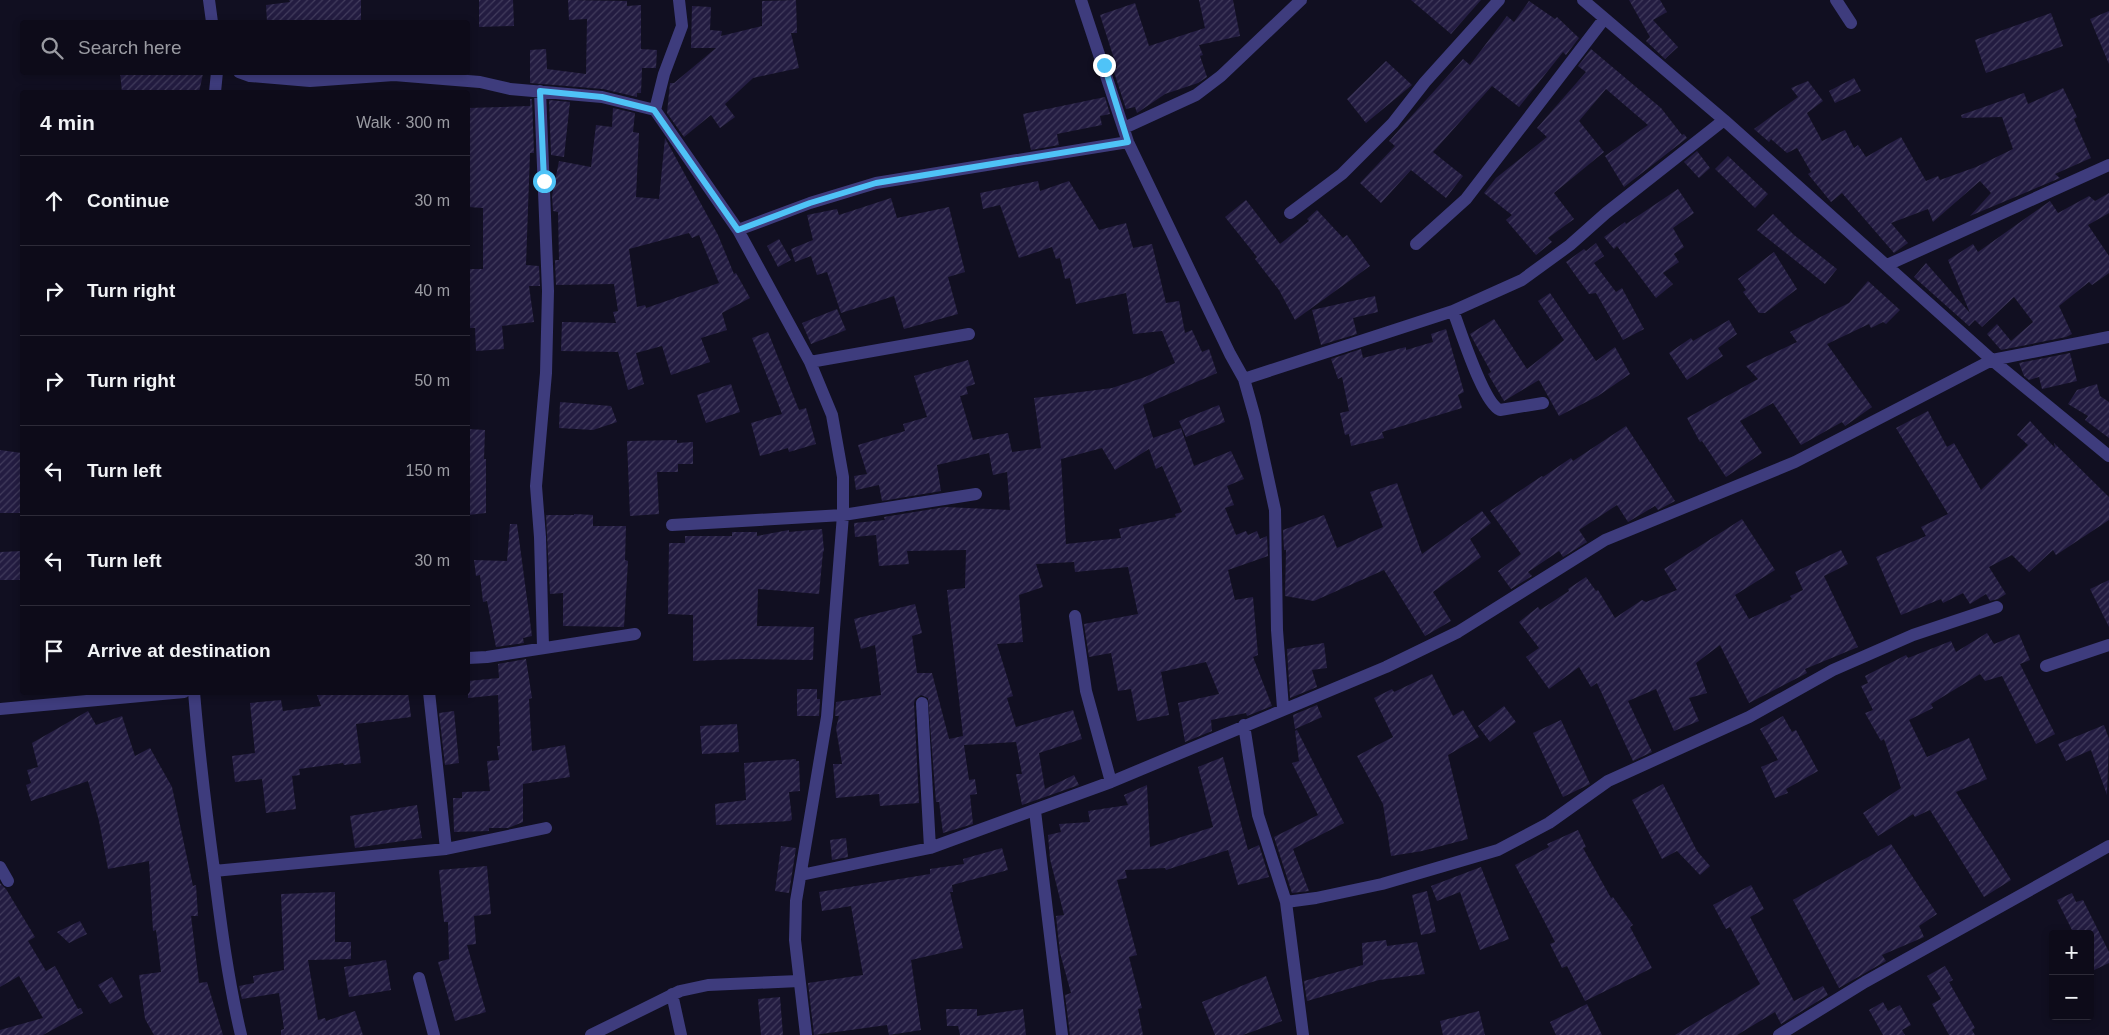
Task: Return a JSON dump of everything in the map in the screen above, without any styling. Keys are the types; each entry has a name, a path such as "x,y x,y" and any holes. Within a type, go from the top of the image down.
{"street":[{"path":"209,0 212,20"},
{"path":"654,110 664,74 682,26 679,0"},
{"path":"1081,0 1128,142 1230,354 1244,379 1256,418 1275,510 1276,630 1283,708"},
{"path":"1124,128 1196,95 1221,76 1301,0"},
{"path":"1290,213 1342,174 1393,123 1425,82 1499,0"},
{"path":"1583,0 1724,120 1992,360 2109,456"},
{"path":"1836,0 1851,23"},
{"path":"1416,244 1466,199 1604,19"},
{"path":"215,90 217,75"},
{"path":"247,75 310,81 394,75 480,82 510,90 602,97 654,110 738,230 810,362 832,416 844,477 843,515 827,717 796,902 798,981 806,1035"},
{"path":"540,91 548,291 546,372 536,486 540,537 543,647"},
{"path":"1244,379 1453,311 1522,280 1570,245 1606,213 1724,120"},
{"path":"738,230 810,203 876,183 1128,142"},
{"path":"1887,265 2109,165"},
{"path":"1453,311 1477,374 1494,408 1500,410 1543,403"},
{"path":"810,362 969,334"},
{"path":"801,875 930,848 1111,782 1283,708 1386,667 1458,632 1605,540 1795,462 1992,360 2109,337"},
{"path":"672,525 843,515 976,494"},
{"path":"1286,902 1316,898 1382,884 1498,850 1549,823 1608,781 1749,717 1833,670 1913,635 1997,607"},
{"path":"1075,616 1086,691 1111,782"},
{"path":"470,658 635,634"},
{"path":"2046,666 2109,646"},
{"path":"0,709 111,695"},
{"path":"194,695 200,773 231,994 241,1035"},
{"path":"429,695 446,849"},
{"path":"922,703 930,848"},
{"path":"1244,725 1258,815 1286,902 1303,1035"},
{"path":"1035,811 1062,1035"},
{"path":"214,871 446,849 546,828"},
{"path":"1779,1035 1865,982 2109,846"},
{"path":"0,867 8,881"},
{"path":"419,978 434,1035"},
{"path":"591,1035 672,994 708,985 798,981"},
{"path":"672,994 681,1035"}],"building":[{"path":"289,0 361,0 361,20 267,20 266,5 290,2"},
{"path":"479,0 513,0 514,26 479,27"},
{"path":"568,0 627,1 627,6 641,5 641,49 657,50 656,68 642,68 641,93 637,93 637,97 603,89 530,83 530,50 546,49 547,69 586,74 587,19 569,20"},
{"path":"796,0 797,33 791,33 799,68 753,78 725,104 735,117 720,128 711,115 684,137 667,113 670,83 674,83 716,48 691,48 692,6 711,7 710,30 722,31 721,36 762,26 762,1"},
{"path":"1199,0 1233,0 1240,36 1199,45 1203,55 1200,56 1207,77 1198,83 1165,94 1137,113 1135,107 1126,109 1113,69 1117,68 1100,15 1135,3 1149,46 1205,28"},
{"path":"1411,0 1481,0 1451,34"},
{"path":"1629,0 1660,0 1667,12 1653,20 1678,47 1665,59 1646,41 1650,37"},
{"path":"1529,1 1555,19 1557,17 1579,38 1566,55 1563,52 1519,107 1492,86 1433,152 1463,176 1446,198 1411,170 1381,203 1360,183 1395,146 1389,141 1463,59 1470,65 1507,16 1514,22"},
{"path":"2109,11 2109,64 2090,19"},
{"path":"2051,13 2063,46 1986,73 1975,40"},
{"path":"1591,49 1661,108 1682,135 1684,134 1687,138 1624,187 1605,156 1648,125 1606,89 1579,121 1604,152 1554,193 1574,219 1548,238 1552,242 1536,255 1506,220 1512,215 1484,193 1496,178 1547,137 1537,128 1586,72 1578,66"},
{"path":"1386,61 1412,85 1366,123 1347,99"},
{"path":"120,75 203,75 199,90 122,90"},
{"path":"1854,78 1861,91 1835,103 1829,91"},
{"path":"1808,81 1823,101 1807,113 1822,141 1845,130 1854,148 1858,145 1866,157 1901,137 1926,181 1938,176 1940,180 1976,167 2013,149 2002,117 1962,118 1961,115 2024,93 2028,104 2063,88 2077,117 2074,119 2091,158 2055,174 2060,178 1970,216 1991,193 1980,181 1933,222 1928,209 1891,223 1908,243 1894,253 1842,193 1831,202 1808,174 1811,172 1797,148 1787,153 1771,139 1769,142 1754,129 1798,97 1791,88"},
{"path":"1105,97 1110,114 1100,116 1102,125 1057,134 1059,145 1031,150 1023,114"},
{"path":"530,99 532,99 534,153 530,153 526,265 539,266 540,286 529,286 534,322 502,326 504,349 476,351 475,328 470,328 470,269 483,269 483,208 470,207 470,108 530,106"},
{"path":"549,100 570,102 564,157 551,155"},
{"path":"613,108 635,113 633,132 639,133 636,197 659,199 665,138 718,235 734,274 736,273 750,298 722,313 727,330 701,338 710,362 671,375 662,346 636,353 644,384 628,390 618,352 561,351 562,322 616,323 613,312 618,311 614,284 556,285 555,260 559,260 558,212 553,211 552,196 559,161 591,167 596,125 612,127","holes":["689,233 692,238 699,235 719,283 646,308 645,305 637,307 629,249"]},
{"path":"1697,151 1710,168 1699,178 1684,162"},
{"path":"1728,156 1768,194 1755,208 1715,169"},
{"path":"1038,181 1040,191 1069,181 1099,230 1126,223 1133,248 1152,244 1166,303 1179,301 1185,333 1192,330 1202,352 1209,349 1217,373 1143,405 1153,438 1181,428 1194,466 1231,451 1244,479 1227,486 1234,505 1225,508 1236,535 1246,531 1248,535 1257,531 1260,539 1267,536 1268,556 1228,570 1235,600 1253,597 1258,655 1253,657 1272,706 1247,716 1246,713 1211,720 1212,731 1185,742 1178,703 1219,694 1206,662 1161,672 1169,715 1137,721 1131,689 1118,691 1111,653 1089,657 1084,624 1138,614 1128,567 1075,572 1074,562 1036,564 1043,587 1019,595 1023,642 997,644 1013,696 1007,698 1016,727 1073,710 1082,739 1039,753 1045,789 1074,775 1079,785 1022,805 1016,774 1022,774 1016,742 964,745 969,780 975,779 977,794 970,795 973,824 943,833 939,802 936,802 928,698 921,695 915,699 914,703 919,803 880,806 879,794 836,798 833,764 842,764 836,728 839,716 835,716 836,702 881,695 875,645 861,649 854,619 915,604 922,633 912,636 917,673 932,673 949,739 963,736 947,590 965,588 966,550 907,551 909,564 879,566 876,535 855,537 854,523 885,520 884,517 945,507 1010,510 1007,472 993,475 989,453 937,465 941,491 882,501 879,485 856,490 854,476 867,474 858,445 905,431 903,424 927,417 914,376 968,360 975,384 966,387 968,394 960,396 973,440 1008,433 1012,452 1041,448 1034,398 1112,388 1145,377 1175,363 1162,331 1133,334 1126,293 1076,304 1070,278 1065,279 1060,258 1056,259 1052,247 1019,258 1000,205 983,209 980,193","holes":["1102,448 1115,470 1149,449 1156,469 1162,466 1182,512 1175,514 1176,517 1119,529 1121,538 1066,544 1061,459"]},
{"path":"1678,189 1694,213 1673,228 1684,247 1674,254 1679,262 1663,273 1673,284 1656,298 1617,246 1614,249 1604,237"},
{"path":"2109,193 2109,213 2088,225 2109,256 2109,273 2092,285 2089,282 2059,306 2072,334 2066,337 2001,350 1987,334 1997,324 2011,341 2033,322 2014,297 1982,327 1975,320 1969,326 1914,277 1926,263 1970,313 1948,260 1973,244 1978,252 2050,201 2058,213 2089,196 2095,201"},
{"path":"891,198 897,218 949,207 965,272 948,277 958,314 904,329 894,296 841,313 827,272 817,275 811,256 795,262 791,249 813,240 807,215 837,209 839,215"},
{"path":"1246,200 1280,244 1309,221 1307,219 1317,210 1343,238 1347,235 1370,266 1295,320 1279,290 1255,259 1257,257 1225,217"},
{"path":"1773,214 1794,235 1837,269 1825,284 1757,230"},
{"path":"779,239 791,260 778,267 767,246"},
{"path":"1596,243 1604,256 1594,263 1616,292 1622,288 1644,329 1623,340 1596,293 1589,294 1566,262"},
{"path":"1774,252 1797,289 1765,313 1759,313 1743,292 1746,290 1738,279"},
{"path":"1868,281 1900,310 1886,324 1883,322 1871,328 1869,324 1827,344 1872,407 1845,426 1842,422 1801,445 1773,403 1740,421 1762,453 1726,477 1702,441 1700,442 1687,418 1758,379 1746,366 1797,342 1790,332 1849,303"},
{"path":"1550,293 1596,361 1615,347 1630,374 1598,396 1559,416 1539,380 1504,401 1488,374 1491,372 1470,334 1494,319 1527,369 1564,340 1538,301"},
{"path":"1375,296 1378,312 1353,318 1357,334 1321,345 1312,310"},
{"path":"837,309 846,330 811,344 802,323"},
{"path":"1729,320 1737,334 1718,348 1723,356 1687,380 1669,353 1691,338 1693,341"},
{"path":"1446,329 1464,392 1458,395 1462,408 1382,432 1384,438 1351,446 1349,434 1345,435 1340,413 1349,411 1342,377 1338,379 1331,359 1361,349 1363,358 1406,347 1406,350 1433,342 1431,334"},
{"path":"768,332 799,410 806,408 816,444 789,452 788,448 760,456 751,423 782,414 752,338"},
{"path":"2070,353 2077,381 2042,389 2039,377 2029,380 2024,376 2019,363"},
{"path":"731,384 740,412 706,423 697,395"},
{"path":"2097,384 2100,396 2109,402 2109,438 2085,420 2088,416 2068,404 2077,390"},
{"path":"560,402 611,406 617,422 593,430 559,428"},
{"path":"1219,405 1225,422 1186,437 1179,421"},
{"path":"1928,411 1947,447 1954,443 1981,490 2028,445 2017,435 2030,421 2055,448 2054,443 2109,497 2109,520 2056,555 2053,550 2029,572 2012,555 1989,567 2006,594 1998,599 1990,601 1986,594 1970,604 1963,593 1943,603 1941,599 1901,615 1876,557 1926,536 1921,527 1948,514 1896,428"},
{"path":"1626,426 1675,501 1658,510 1655,506 1628,522 1617,505 1579,530 1587,542 1563,557 1559,551 1528,572 1532,576 1511,589 1498,571 1521,554 1490,511 1542,476 1571,458 1573,461"},
{"path":"470,429 485,430 486,513 470,515"},
{"path":"677,440 677,443 693,442 693,464 678,464 678,472 657,472 659,514 630,516 627,441"},
{"path":"0,450 20,453 20,513 0,513"},
{"path":"1397,483 1422,554 1482,511 1491,523 1470,539 1481,557 1433,592 1451,621 1425,636 1384,570 1314,601 1285,596 1286,550 1284,550 1283,530 1324,515 1337,548 1383,527 1370,492"},
{"path":"546,515 593,515 593,526 626,526 625,560 628,561 624,627 563,626 563,593 550,594"},
{"path":"1742,519 1775,570 1735,595 1749,619 1792,599 1790,596 1803,590 1795,572 1841,550 1848,564 1824,576 1858,647 1805,669 1807,673 1749,703 1720,645 1696,663 1707,693 1689,698 1699,721 1674,731 1656,689 1628,701 1652,752 1633,761 1597,683 1591,687 1579,667 1549,689 1526,657 1539,648 1519,622 1538,607 1540,610 1569,591 1568,589 1586,577 1596,591 1598,590 1615,618 1642,600 1646,602 1677,590 1664,569"},
{"path":"510,524 517,524 532,636 523,638 524,643 496,647 487,601 483,602 480,575 476,576 474,560 507,561"},
{"path":"822,529 824,551 819,594 758,589 757,626 814,627 813,660 740,659 693,661 693,615 668,614 669,543 685,543 685,536 732,536 732,532 757,532 757,536 789,530 789,532"},
{"path":"20,551 20,580 0,580 0,552"},
{"path":"2109,580 2109,627 2090,589"},
{"path":"1987,633 1994,644 2019,634 2030,660 2020,664 2055,734 2036,744 2002,676 1985,681 1980,674 1931,704 1933,708 1909,720 1927,757 1969,738 1987,779 1956,792 2011,880 1984,897 1930,810 1915,817 1913,814 1878,836 1863,813 1901,788 1884,739 1881,741 1865,713 1873,710 1861,686 1868,683 1865,676 1906,655 1908,658 1951,641 1956,652"},
{"path":"1324,643 1327,668 1312,670 1317,687 1290,698 1287,649"},
{"path":"526,659 532,698 529,699 532,751 565,745 570,777 523,784 523,822 508,828 489,828 489,831 454,832 453,798 462,798 462,792 490,791 487,761 499,760 497,746 500,746 498,695 468,698 468,695 470,695 470,681 499,678 498,664"},
{"path":"1432,674 1453,716 1463,710 1479,737 1448,755 1468,839 1422,851 1391,856 1383,804 1357,756 1393,737 1374,698 1392,689 1394,692"},
{"path":"797,689 817,689 817,699 820,699 819,716 797,716"},
{"path":"317,695 408,695 411,717 356,724 361,763 344,765 343,763 299,769 300,775 292,776 296,809 266,813 262,779 235,782 232,756 255,753 250,703 281,700 283,711 321,706"},
{"path":"1317,705 1322,717 1295,729 1293,715"},
{"path":"1504,706 1516,722 1490,742 1478,726"},
{"path":"88,711 96,725 122,716 135,756 150,748 172,787 193,886 196,885 198,916 191,916 199,983 207,982 223,1035 154,1035 145,1019 139,975 161,972 156,930 153,931 149,861 108,869 99,821 88,781 31,801 26,785 31,783 27,770 38,767 32,743"},
{"path":"454,711 459,763 445,765 439,713"},
{"path":"1783,716 1792,732 1796,730 1818,771 1786,789 1788,793 1775,798 1761,767 1778,760 1760,729"},
{"path":"1561,720 1590,784 1563,797 1533,733"},
{"path":"737,724 739,752 702,754 700,726"},
{"path":"2104,725 2109,739 2107,795 2091,750 2066,761 2058,744"},
{"path":"1297,730 1344,823 1293,849 1309,891 1292,893 1274,837 1318,815 1292,763 1299,761 1295,731"},
{"path":"1223,757 1248,850 1259,845 1269,877 1238,885 1228,850 1166,870 1165,868 1125,870 1127,878 1117,880 1137,955 1129,957 1142,1008 1138,1009 1143,1035 1070,1035 1065,995 1071,993 1060,953 1056,916 1064,915 1050,859 1048,835 1061,832 1059,824 1090,822 1088,811 1128,805 1124,795 1147,785 1150,847 1213,827 1198,767"},
{"path":"796,759 796,761 799,761 800,791 789,792 792,819 790,821 716,825 715,804 746,800 744,763"},
{"path":"1663,784 1697,851 1710,866 1700,875 1677,851 1662,859 1632,800"},
{"path":"417,805 422,838 355,848 350,816"},
{"path":"1578,830 1586,847 1583,848 1611,898 1613,897 1633,925 1630,927 1652,968 1585,1001 1567,966 1562,968 1550,944 1555,942 1515,865 1549,847 1547,844"},
{"path":"846,838 848,857 832,860 830,840"},
{"path":"1891,844 1937,914 1919,926 1924,937 1882,955 1886,961 1839,988 1793,900"},
{"path":"781,846 796,848 789,893 775,891"},
{"path":"1002,848 1008,870 952,885 953,892 950,892 963,948 911,960 921,1030 889,1035 887,1025 814,1035 808,983 863,975 851,906 822,911 819,892 930,874 930,869 964,864 963,859"},
{"path":"487,866 491,914 474,916 476,944 467,945 486,1012 455,1021 438,962 449,959 448,922 444,922 439,870"},
{"path":"1481,867 1509,939 1480,950 1460,892 1437,901 1431,886"},
{"path":"0,883 6,889 35,937 28,941 46,971 55,966 78,1009 81,1008 83,1013 43,1035 0,1035 0,1030 43,1018 19,976 0,987"},
{"path":"1751,885 1764,909 1750,917 1794,1001 1823,986 1828,995 1781,1024 1775,1012 1737,1035 1675,1035 1760,984 1730,927 1726,929 1713,905"},
{"path":"1427,891 1436,932 1421,935 1412,895"},
{"path":"335,892 335,942 351,942 351,959 308,960 318,1020 325,1018 326,1021 355,1011 363,1035 281,1035 281,1030 284,1029 279,993 242,999 239,986 254,983 253,976 284,970 281,894"},
{"path":"2072,893 2076,902 2083,900 2109,952 2109,963 2094,970 2094,930 2072,930 2057,900"},
{"path":"80,921 87,934 69,943 57,932"},
{"path":"1386,940 1387,946 1417,942 1425,974 1379,980 1307,1001 1304,981 1363,965 1362,943"},
{"path":"386,960 391,990 349,997 344,967"},
{"path":"1945,966 1953,980 1949,982 1975,1028 1972,1030 1975,1035 1949,1035 1932,1004 1941,999 1927,976"},
{"path":"1266,976 1282,1021 1243,1035 1215,1035 1202,1002"},
{"path":"112,977 123,997 110,1004 98,985"},
{"path":"780,997 783,1035 761,1035 758,999"},
{"path":"1883,1002 1888,1011 1900,1005 1911,1025 1902,1030 1905,1035 1883,1035 1869,1010"},
{"path":"1587,1004 1602,1035 1556,1035 1550,1022"},
{"path":"946,1009 977,1009 977,1016 1023,1009 1026,1035 960,1035 958,1026 947,1026"},
{"path":"1479,1011 1485,1035 1443,1035 1440,1021"}],"route":[{"path":"544,181 540,91 602,97 654,110 738,230 810,203 876,183 1128,142 1104,65"}]}
